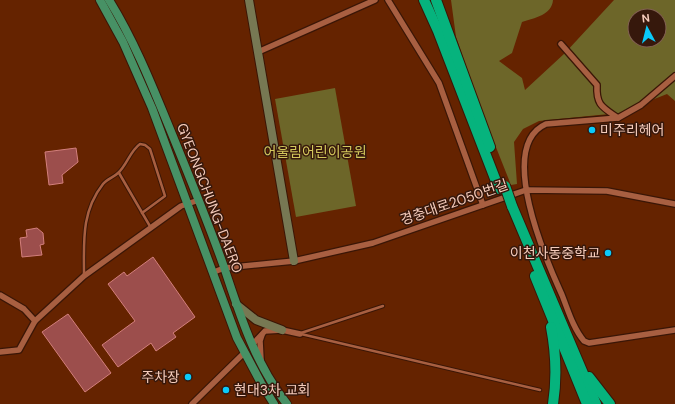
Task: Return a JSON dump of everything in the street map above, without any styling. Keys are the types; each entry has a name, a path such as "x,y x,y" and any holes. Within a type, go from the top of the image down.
{"highway":[{"path":"424,0 502,188"},
{"path":"436,0 509,207 546,304 587,404"},
{"path":"509,207 568,337 596,404"},
{"path":"546,304 555,346 556,385 553,404"},
{"path":"568,337 594,386 610,404"}],"main road":[{"name":"GYEONGCHUNG-DAERO","path":"100,0 138,73 214,272 226,312 244,353 274,404"},
{"name":"GYEONGCHUNG-DAERO","path":"109,0 145,70 198,200 252,345 278,392 287,404"}],"street":[{"path":"248,0 294,261"},
{"path":"388,0 439,83 483,205"},
{"path":"258,52 372,1"},
{"path":"561,44 597,85 596,98 601,106 618,118"},
{"name":"경충대로2050번길","path":"214,272 224,268 294,261 373,243 526,190 526,149 537,128 546,124 618,118 641,105 675,76"},
{"path":"675,204 607,192 526,190 541,248 584,342 598,342 675,330"},
{"path":"0,352 19,350 35,322 84,276 181,206 198,200"},
{"path":"0,295 24,309 35,322"},
{"path":"236,304 256,320 282,330 300,334"},
{"path":"192,404 252,345 265,330 282,330"},
{"path":"261,363 260,341 262,333"}],"lane":[{"path":"84,276 84,226 87,214 104,183 118,173 135,148 140,144 145,145 150,149 165,196 142,213"},
{"path":"118,173 151,229"},
{"path":"300,334 383,306"},
{"path":"300,334 540,390"}],"green space":[{"path":"451,0 553,0 552,5 542,15 522,22 512,53 499,61 522,78 525,90 565,53 614,0 675,0 675,101 667,94 619,113 539,121 523,129 514,142 517,184 511,185 482,112 456,37"},
{"name":"어울림어린이공원","path":"335,88 356,206 296,217 275,99"}],"building":[{"path":"76,148 78,162 62,175 63,183 49,185 45,152"},
{"path":"37,228 43,233 44,244 40,245 42,255 22,257 20,238 27,237 26,230"},
{"path":"153,257 195,317 173,333 176,337 156,351 151,343 118,367 102,345 135,321 108,284 124,272 127,276"},
{"path":"68,314 111,373 85,392 42,332"}],"place":[{"name":"미주리헤어","path":"592,130"},
{"name":"이천사동중학교","path":"608,253"},
{"name":"주차장","path":"188,377"},
{"name":"현대3차 교회","path":"226,390"}]}
